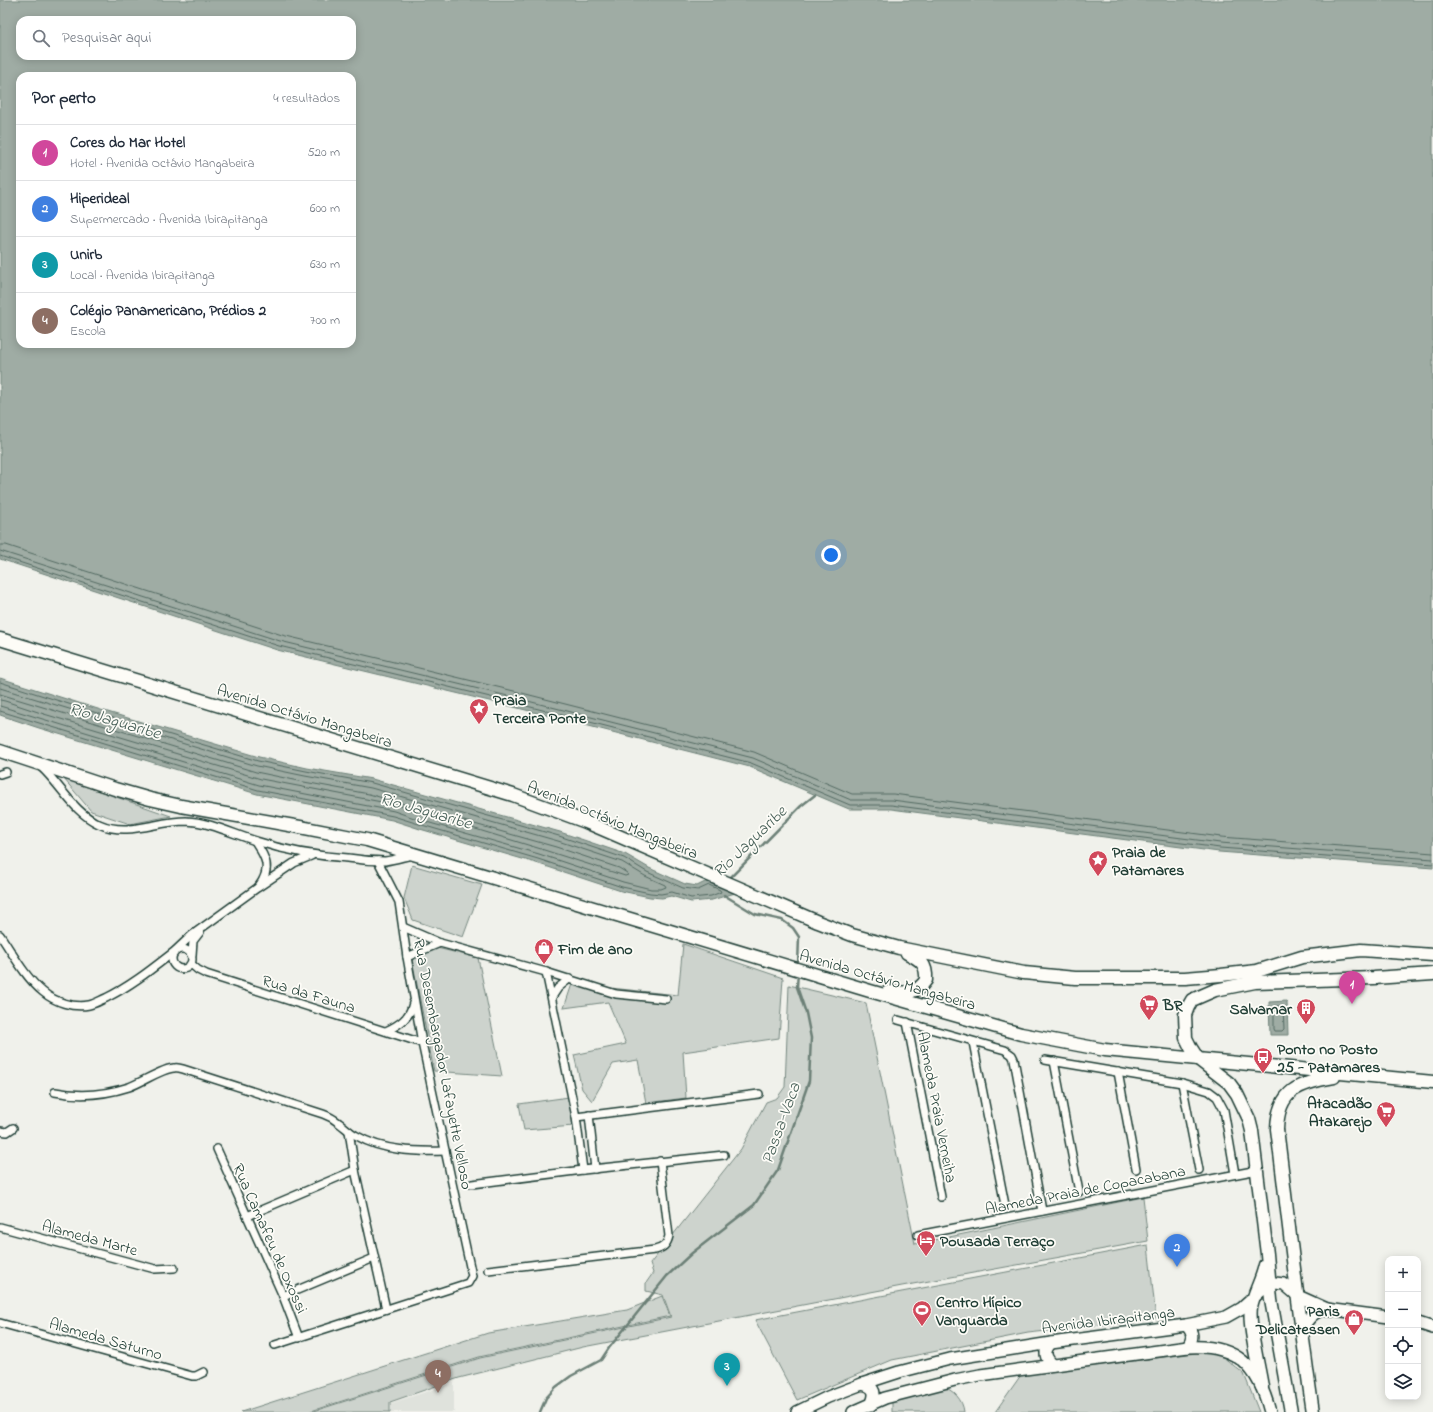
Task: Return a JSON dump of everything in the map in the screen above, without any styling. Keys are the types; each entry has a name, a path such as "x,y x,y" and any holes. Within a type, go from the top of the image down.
{"main road":[{"name":"Avenida Octávio Mangabeira","path":"0,639 513,795 586,822 818,922 852,935 899,948 1024,973 1106,978 1185,978 1250,972 1302,957 1361,950 1433,955"},
{"name":"Avenida Octávio Mangabeira","path":"0,751 150,799 181,806 340,834 418,854 782,965 1021,1034 1105,1050 1433,1082"},
{"path":"870,991 911,992 917,990 923,985 926,980 925,967 915,957 899,948"},
{"path":"1291,1412 1270,1285 1268,1254 1258,1170 1249,1119 1237,1094 1229,1083 1198,1059 1191,1048 1186,1038 1185,1015 1192,1000 1215,990 1255,982 1374,978 1433,974"},
{"path":"1313,1412 1301,1330 1277,1129 1279,1110 1283,1101 1298,1087 1322,1079 1348,1074"},
{"path":"1268,1254 1251,1308 1251,1326 1262,1387 1270,1412"},
{"path":"1270,1285 1279,1283 1284,1284 1298,1296 1327,1309"},
{"name":"Avenida Ibirapitanga","path":"797,1412 828,1397 862,1384 950,1358 1186,1325 1226,1317 1242,1308 1270,1285"},
{"path":"1301,1330 1312,1314 1320,1310 1327,1309 1385,1317"},
{"path":"1421,1324 1433,1328"},
{"path":"1186,1325 1193,1335 1192,1341 1188,1347"},
{"path":"1051,1343 1045,1354 1046,1358 1053,1365"},
{"path":"853,1412 886,1398 926,1386 955,1380 1188,1347 1213,1347 1230,1352 1248,1368 1262,1387"},
{"path":"862,1384 868,1385 872,1389 874,1396 871,1405"}],"street":[{"path":"36,763 57,783 79,810 99,824 112,828 124,830 186,821 213,827 289,851 313,855 386,861 418,854"},
{"path":"255,841 265,857 267,864 264,879 257,888"},
{"path":"0,935 33,982 42,991 53,999 64,1003 77,1006 90,1005 113,994 142,976 176,951 192,935 257,888 294,863 313,855"},
{"name":"Rua Desembargador Lafayette Velloso","path":"378,860 399,902 422,1043 472,1276 468,1283 386,1309"},
{"path":"403,927 440,943 546,972 616,994 666,999"},
{"path":"192,955 187,949 183,948 176,951 172,958 172,962 177,968 186,968 191,964 192,958 193,941 202,928"},
{"path":"407,957 440,943"},
{"name":"Rua da Fauna","path":"191,964 206,974 422,1043"},
{"path":"546,972 576,1117 583,1170"},
{"path":"552,997 558,988 569,979"},
{"path":"386,1031 395,1027 408,1017 412,1011 414,1001"},
{"path":"898,1020 1005,1050 1012,1055 1014,1058 1042,1211"},
{"name":"Alameda Praia Verneiha","path":"907,1022 941,1197"},
{"path":"973,1042 1005,1205"},
{"path":"1045,1060 1182,1084 1209,1092 1217,1097 1224,1110 1235,1174"},
{"path":"1054,1061 1079,1192"},
{"path":"56,1092 71,1095 99,1094 128,1087 165,1069 183,1069 323,1114 340,1123 358,1137 388,1147 407,1151 445,1151"},
{"path":"1118,1072 1136,1169"},
{"path":"1182,1084 1199,1170"},
{"path":"576,1117 759,1094"},
{"path":"588,1115 595,1169"},
{"path":"0,1131 7,1132 13,1128"},
{"path":"275,1345 386,1309 355,1170 349,1131"},
{"name":"Rua Camafeu de Oxossi","path":"217,1149 283,1296 299,1338"},
{"path":"472,1184 583,1170 724,1155"},
{"path":"488,1270 662,1248 668,1241 669,1236 660,1162"},
{"path":"247,1216 355,1170"},
{"name":"Alameda Praia de Copacabana","path":"918,1235 1258,1170"},
{"name":"Alameda Marte","path":"0,1227 154,1269 159,1270 174,1268"},
{"path":"283,1296 374,1258"},
{"name":"Alameda Saturno","path":"0,1323 192,1376 196,1376 204,1372"}],"shaded area":[{"path":"64,779 171,816 130,824 91,811"},
{"path":"412,865 482,885 463,937 413,920 404,898"},
{"path":"683,944 783,978 779,1038 683,1052 686,1098 646,1103 638,1060 613,1064 592,1101 582,1089 574,1055 626,1044 608,1002 564,1008 572,984 678,995"},
{"path":"437,948 478,958 502,1076 434,1071 412,959"},
{"path":"789,985 866,1003 915,1244 1143,1197 1148,1241 583,1347 459,1378 390,1402 390,1412 311,1412 480,1358 671,1317 663,1295 646,1291 646,1283 653,1273 650,1264 741,1149 766,1102 777,1098 785,1087"},
{"path":"569,1097 574,1126 524,1130 519,1104"},
{"name":"Centro Hípico Vanguarda","path":"1148,1245 1156,1319 1028,1333 892,1360 797,1400 755,1320"},
{"path":"662,1296 670,1316 479,1357 308,1412 241,1412 488,1333 627,1310"},
{"path":"1204,1352 1222,1356 1244,1374 1259,1412 995,1412 1021,1375"},
{"path":"454,1383 454,1412 391,1412 391,1403"},
{"path":"942,1387 950,1390 960,1399 964,1412 892,1412 892,1402 894,1399"}],"water":[{"path":"0,0 1433,0 1433,868 1219,852 891,809 849,809 750,767 510,706 277,650 0,559"},
{"path":"0,678 259,757 307,768 372,779 560,832 625,854 649,868 685,884 697,886 709,880 735,893 712,900 691,902 671,896 662,898 650,897 621,891 536,863 392,820 257,794 0,715"},
{"path":"1287,1001 1288,1035 1270,1035 1269,1002"}],"waterway":[{"name":"Rio Jaguaribe","path":"728,880 801,806 815,795"},
{"name":"Passa-Vaca","path":"724,895 755,914 782,920 793,928 799,937 798,965"},
{"name":"Passa-Vaca","path":"540,1412 546,1398 556,1387 571,1376 601,1360 667,1276 692,1253 754,1205 778,1170 809,1081 811,1038 806,1013 797,987 798,972"}],"place":[{"name":"Praia Terceira Ponte","path":"479,725"},
{"name":"Praia de Patamares","path":"1098,877"},
{"name":"Fim de ano","path":"544,965"},
{"name":"Cores do Mar Hotel","path":"1352,1004"},
{"name":"BR","path":"1149,1021"},
{"name":"Salvamar","path":"1306,1025"},
{"name":"Ponto no Posto 25 - Patamares","path":"1263,1074"},
{"name":"Atacadão Atakarejo","path":"1386,1128"},
{"name":"Pousada Terraço","path":"926,1257"},
{"name":"Hiperideal","path":"1177,1267"},
{"name":"Centro Hípico Vanguarda","path":"922,1327"},
{"name":"Paris Delicatessen","path":"1354,1336"},
{"name":"Unirb","path":"727,1386"},
{"name":"Colégio Panamericano, Prédios 2","path":"438,1393"}]}
